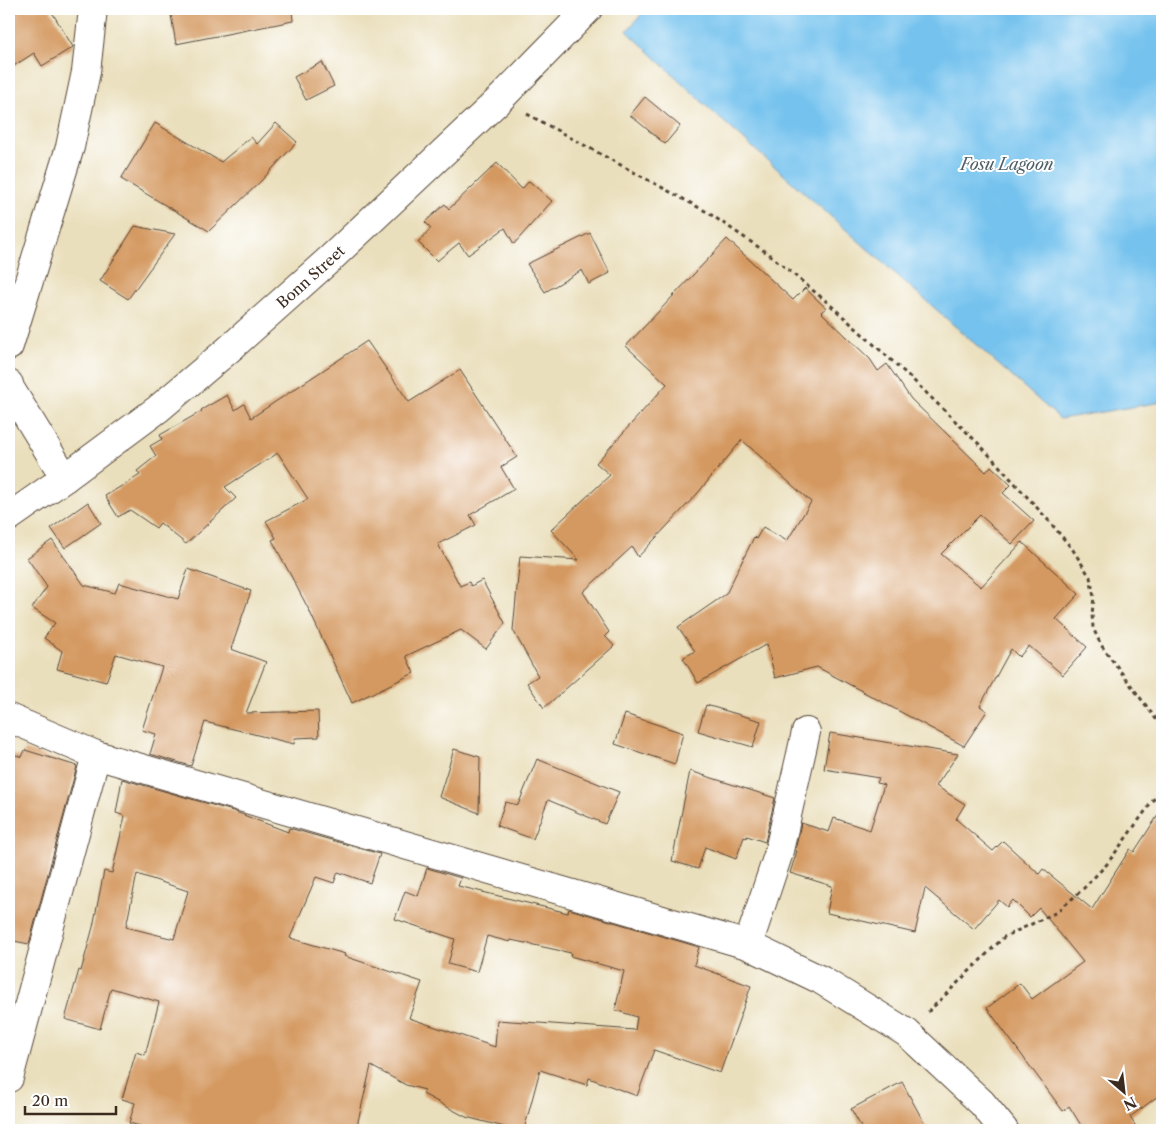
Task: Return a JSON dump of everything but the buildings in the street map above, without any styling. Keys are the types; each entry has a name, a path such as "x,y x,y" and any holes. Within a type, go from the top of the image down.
{"street":[{"path":"9,346 70,147 86,72 93,9"},
{"name":"Bonn Street","path":"9,517 158,409 228,350 331,258 434,159 500,99 588,9"},
{"path":"9,384 65,478"},
{"path":"9,718 96,755 748,945 822,980 907,1033 982,1103 1004,1130"},
{"path":"748,945 778,855 806,732"},
{"path":"9,1078 96,755"}],"path":[{"path":"500,99 707,212 770,255 827,302 912,379 981,446 1073,550 1090,577 1094,597 1093,628 1101,645 1162,727"},
{"path":"907,1033 1004,937 1057,912 1083,889 1107,864 1162,788"}],"water":[{"name":"Fosu Lagoon","path":"646,9 1162,9 1162,402 1060,419 715,114 627,31"}]}
